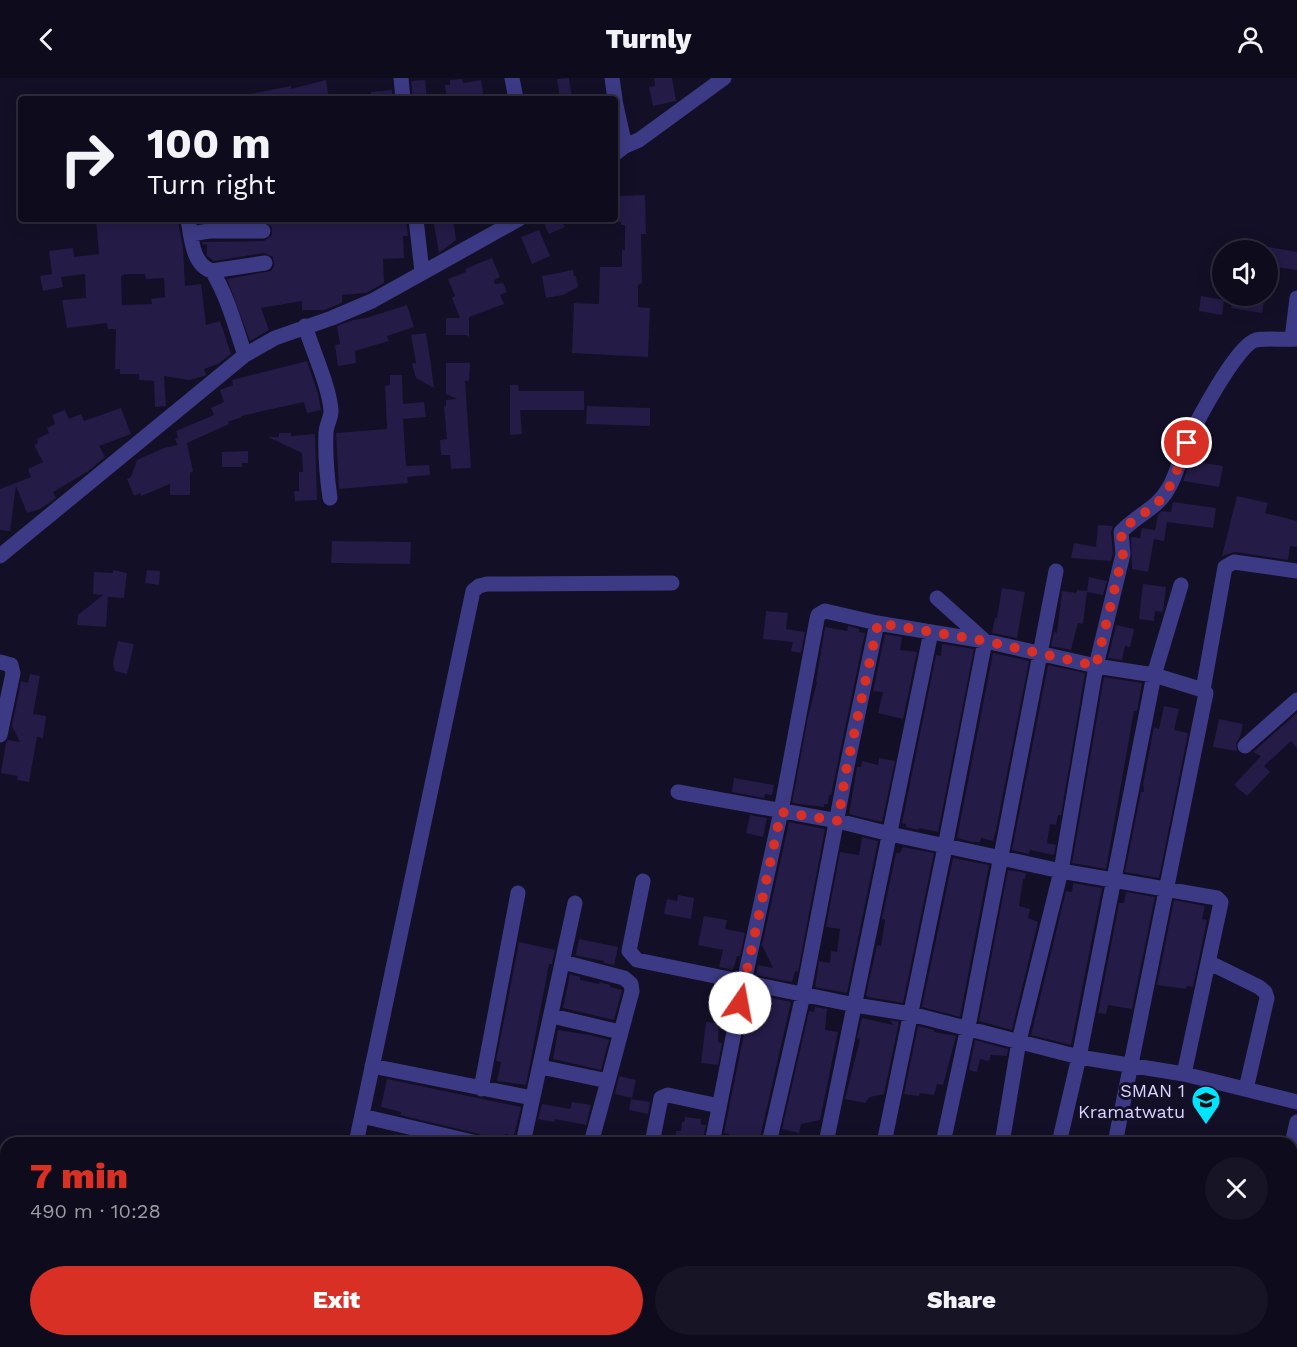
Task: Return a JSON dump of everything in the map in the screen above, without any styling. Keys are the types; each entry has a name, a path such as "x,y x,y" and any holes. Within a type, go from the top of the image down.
{"street":[{"path":"401,78 403,96"},
{"path":"512,78 515,96"},
{"path":"612,78 614,96"},
{"path":"618,130 620,150 639,140 724,78"},
{"path":"416,222 422,272"},
{"path":"0,556 245,355 275,338 372,302 514,222"},
{"path":"263,231 209,231 189,226 198,261 205,269 212,271 265,263"},
{"path":"212,271 221,286 245,355"},
{"path":"1003,1137 1019,1041 1061,871 1096,666 1123,554 1121,532 1131,521 1161,499 1169,489 1187,443 1210,399 1245,346 1254,340 1294,339 1297,298"},
{"path":"305,326 331,410 326,429 325,453 330,498"},
{"path":"1116,1137 1206,696 1203,690 1225,567 1234,562 1297,571"},
{"path":"944,1137 968,1027 1056,571"},
{"path":"357,1137 473,591 487,584 672,583"},
{"path":"1060,1137 1080,1057 1154,675 1181,585"},
{"path":"937,598 985,641"},
{"path":"713,1137 781,812 818,615 825,611 878,623 985,641 1096,666 1154,675 1203,690"},
{"path":"770,1137 803,995 878,623"},
{"path":"827,1137 931,632"},
{"path":"885,1137 985,641"},
{"path":"0,662 11,665 13,673 0,735"},
{"path":"1245,746 1297,700"},
{"path":"678,792 838,821 945,847 1061,871 1217,898 1221,902 1184,1074"},
{"path":"643,881 629,951 637,960 803,995 911,1014 1080,1057 1184,1074 1297,1102"},
{"path":"481,1089 518,892"},
{"path":"524,1137 575,903"},
{"path":"563,962 624,978 628,981 632,991 593,1137"},
{"path":"1208,962 1259,987 1265,992 1267,998 1246,1089"},
{"path":"552,1016 620,1032"},
{"path":"372,1066 532,1098"},
{"path":"541,1067 608,1081"},
{"path":"653,1137 662,1098 668,1095 719,1107"},
{"path":"362,1116 451,1137"},
{"path":"1294,1137 1297,1122"}],"building":[{"path":"569,78 572,96 560,96 557,79"},
{"path":"654,78 672,78 676,101 653,106 649,87 655,86"},
{"path":"462,79 463,83 481,80 484,96 447,96 445,85 450,85 450,80"},
{"path":"326,80 329,96 250,96 250,94 291,86 291,89"},
{"path":"425,80 427,96 413,96 411,81"},
{"path":"392,90 393,96 371,96 371,92"},
{"path":"645,195 646,234 641,234 642,283 638,285 638,307 650,308 648,357 572,353 574,303 599,304 600,267 622,267 625,225 618,222 618,196"},
{"path":"96,222 135,222 135,224 178,222 183,248 185,286 201,284 206,325 220,321 231,354 218,364 204,369 206,375 204,376 189,380 164,376 166,406 155,407 154,381 139,380 139,374 120,374 120,369 115,369 116,329 108,329 107,323 67,328 62,300 86,298 85,274 61,277 63,287 43,291 40,276 52,274 49,251 73,248 74,257 99,254","holes":["145,274 146,279 164,278 165,297 151,299 152,304 122,305 121,276"]},
{"path":"264,222 406,222 408,236 403,236 404,258 383,259 384,283 366,293 342,295 342,303 324,310 302,310 302,301 261,308 269,330 250,341 227,279 271,271 274,266 273,257 264,253 214,261 207,256 207,244 203,245 202,242 264,241 272,235 272,227"},
{"path":"434,222 453,222 456,240 439,253"},
{"path":"543,222 562,222 565,227 549,234"},
{"path":"539,230 550,256 532,264 521,237"},
{"path":"1278,249 1297,252 1297,270 1278,267"},
{"path":"492,258 500,277 494,280 495,284 503,283 507,292 500,295 504,304 469,317 469,338 467,335 446,335 446,318 460,318 448,279"},
{"path":"573,270 578,287 563,295 546,298 542,276"},
{"path":"1201,296 1212,298 1212,306 1223,306 1222,315 1199,311"},
{"path":"407,305 414,327 387,336 389,341 355,351 356,363 338,366 335,345 340,344 337,326"},
{"path":"1231,306 1263,306 1262,313 1231,308"},
{"path":"426,333 434,388 416,378 412,364 416,363 411,335"},
{"path":"307,361 321,410 307,413 304,402 241,416 187,443 193,471 190,473 190,495 170,495 170,484 141,496 140,493 134,496 127,479 131,477 137,460 164,448 178,445 175,439 178,437 176,431 214,415 211,408 224,402 220,390 233,385 232,380"},
{"path":"446,363 470,363 469,381 465,381 471,468 451,469 450,455 441,455 440,440 447,439 444,406 446,406 446,400 457,399 446,394"},
{"path":"390,375 402,375 403,404 424,402 426,417 403,419 406,466 429,465 430,475 407,477 408,483 339,489 336,433 387,429 385,386 390,385"},
{"path":"510,385 518,385 519,391 584,391 584,410 520,410 522,434 510,435"},
{"path":"587,406 650,408 650,426 586,424"},
{"path":"121,408 131,434 99,446 105,457 87,472 53,492 56,498 40,509 27,513 16,486 10,531 0,530 0,489 31,477 28,469 43,462 34,445 38,443 37,439 49,433 47,428 55,424 52,415 65,410 69,419 81,414 84,421"},
{"path":"279,433 291,433 291,436 315,434 317,500 295,501 294,491 299,491 299,472 303,472 302,453 268,437 279,437"},
{"path":"248,451 248,463 242,463 242,467 222,467 222,452"},
{"path":"1190,461 1223,466 1219,487 1183,481"},
{"path":"1237,496 1268,503 1265,513 1297,521 1297,547 1290,546 1288,560 1235,552 1222,556"},
{"path":"1173,502 1216,508 1213,528 1167,522 1164,541 1154,539 1148,572 1132,569 1131,537 1140,538 1142,528 1155,530 1158,515 1162,511 1171,512"},
{"path":"1098,525 1113,526 1111,561 1071,558 1074,543 1096,547"},
{"path":"332,541 411,542 410,564 331,563"},
{"path":"113,570 127,573 124,598 108,597 106,627 77,625 78,615 103,595 93,594 94,572 113,573"},
{"path":"147,570 160,571 159,585 145,583"},
{"path":"1089,577 1107,581 1103,595 1087,592"},
{"path":"1143,584 1166,587 1163,612 1155,611 1154,621 1139,619"},
{"path":"1002,588 1025,592 1017,638 992,633"},
{"path":"1077,590 1087,591 1083,624 1078,623 1071,650 1051,646 1054,632 1057,633 1062,591 1076,593"},
{"path":"766,611 788,613 786,629 805,632 801,653 791,651 793,642 763,639"},
{"path":"1116,625 1134,629 1130,647 1125,646 1122,660 1108,658"},
{"path":"848,626 865,633 831,795 829,795 828,804 824,804 824,807 792,803 817,682 825,627 847,631"},
{"path":"885,634 902,637 900,650 917,652 903,719 878,713 883,692 873,691"},
{"path":"118,641 134,644 127,674 115,671 113,663"},
{"path":"942,644 974,649 938,832 906,827 906,824 902,823 936,655 941,656"},
{"path":"993,653 1029,661 993,841 981,838 980,842 973,842 957,838"},
{"path":"1048,665 1085,673 1061,815 1058,815 1056,825 1050,824 1047,843 1056,845 1054,855 1030,850 1029,854 1012,850"},
{"path":"30,674 40,676 33,714 46,716 43,738 37,737 29,782 17,780 18,776 1,773 6,743 8,740 20,742 12,726 21,681 28,683"},
{"path":"1104,677 1142,683 1137,711 1134,711 1106,869 1072,863"},
{"path":"1164,706 1179,709 1174,730 1188,733 1159,878 1125,872 1141,792 1144,792 1143,784 1154,727 1159,729"},
{"path":"1297,713 1297,748 1291,741 1264,766 1270,772 1247,796 1234,785 1261,756 1253,752"},
{"path":"1219,719 1243,724 1236,743 1237,751 1213,747"},
{"path":"879,758 895,761 882,822 849,814 857,767 861,767 862,761 878,765"},
{"path":"734,778 774,785 772,795 765,794 764,798 732,792"},
{"path":"750,815 767,818 763,837 746,833"},
{"path":"789,822 825,829 798,972 795,971 792,982 756,975 758,965 773,968 762,945"},
{"path":"862,837 878,841 847,993 815,987 819,961 830,963 831,951 837,952 840,929 826,927 840,852 859,855"},
{"path":"903,847 934,853 903,1003 866,995 877,945 881,946 885,920 882,919 896,853 900,853"},
{"path":"953,858 989,865 960,1017 922,1007"},
{"path":"1008,870 1026,873 1019,906 1030,909 1028,918 1038,922 1012,1030 979,1021"},
{"path":"1073,883 1102,888 1071,1045 1031,1035 1066,891 1072,892"},
{"path":"1126,892 1155,897 1132,1009 1108,1005 1106,1014 1098,1013 1119,903 1124,903"},
{"path":"678,895 694,898 691,919 664,914 667,899 677,901"},
{"path":"1174,900 1205,906 1202,919 1207,920 1193,987 1187,986 1186,989 1157,985"},
{"path":"704,916 727,920 725,929 745,933 740,956 737,956 733,970 719,967 723,950 698,945"},
{"path":"579,939 618,947 614,965 574,955"},
{"path":"519,942 555,950 552,964 549,964 526,1085 497,1081 501,1062 496,1061"},
{"path":"570,974 580,977 580,980 599,984 600,982 622,990 614,1020 563,1008"},
{"path":"752,994 791,1002 760,1137 728,1137 729,1134 724,1133"},
{"path":"815,1007 827,1009 825,1030 838,1032 820,1120 801,1124 799,1133 782,1129 809,1011 814,1012"},
{"path":"862,1018 893,1025 890,1020 899,1022 884,1094 870,1097 865,1103 845,1099 860,1039 857,1038"},
{"path":"706,1022 719,1023 718,1042 722,1043 718,1065 701,1063"},
{"path":"918,1026 956,1036 943,1085 937,1084 934,1095 904,1094"},
{"path":"558,1030 609,1040 601,1070 553,1059"},
{"path":"975,1040 1008,1049 1007,1056 991,1055 989,1061 980,1059 977,1072 969,1070"},
{"path":"619,1076 636,1080 632,1098 615,1094"},
{"path":"387,1079 521,1107 514,1136 505,1134 505,1137 484,1137 400,1115 401,1112 381,1107"},
{"path":"631,1099 650,1102 648,1114 629,1110"},
{"path":"572,1102 591,1105 586,1125 555,1119 554,1122 538,1119 542,1104 570,1109"},
{"path":"685,1117 701,1119 701,1125 706,1125 703,1137 675,1137 676,1131 681,1131 682,1122 685,1121"}],"place":[{"name":"SMAN 1 Kramatwatu","path":"1206,1126"}],"route":[{"path":"740,1003 781,812 838,821 846,771 878,623 985,641 1096,666 1123,554 1121,532 1131,521 1151,508 1169,489 1187,443"}]}
